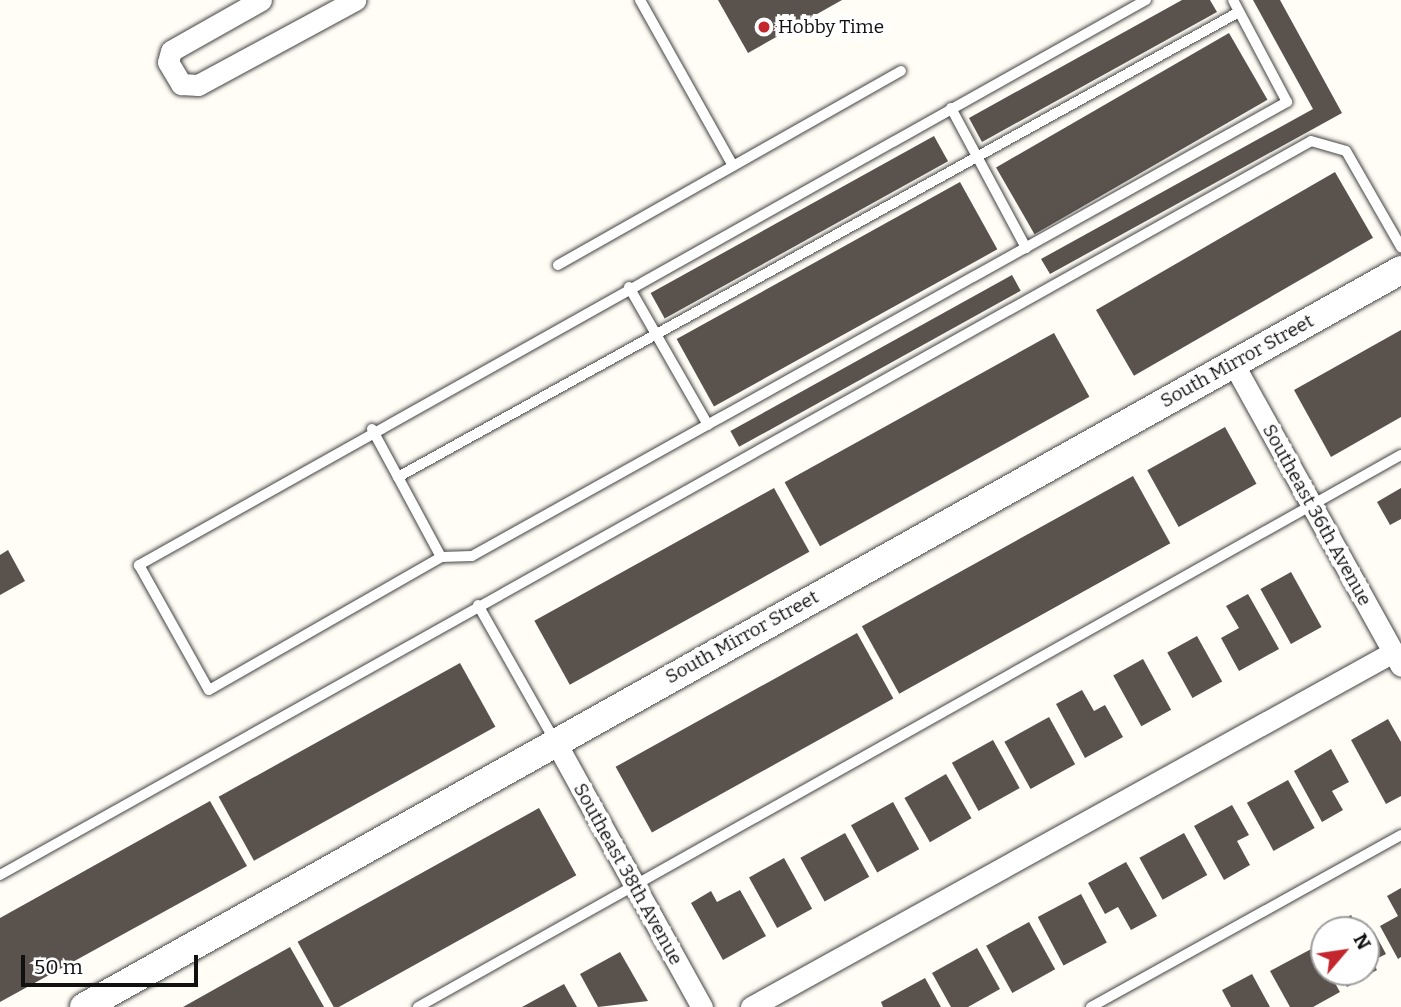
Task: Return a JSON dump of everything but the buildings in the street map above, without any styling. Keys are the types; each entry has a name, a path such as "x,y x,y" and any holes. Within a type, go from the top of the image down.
{"street":[{"path":"261,0 170,51 168,62 181,84 198,85 355,0"},
{"name":"South Mirror Street","path":"84,1007 555,741 1401,270"},
{"name":"Southeast 36th Avenue","path":"1233,363 1397,659"},
{"path":"751,1007 1397,659"},
{"name":"Southeast 38th Avenue","path":"555,741 702,1007"}],"lane":[{"path":"640,0 733,166"},
{"path":"1146,0 372,429 139,565 209,690 441,557 472,556 1287,102 1233,0"},
{"path":"398,477 1239,12"},
{"path":"558,265 901,71"},
{"path":"951,108 1026,247"},
{"path":"0,875 1311,141 1346,151 1401,247"},
{"path":"629,287 708,425"},
{"path":"372,429 441,557"},
{"path":"418,1007 1401,455"},
{"path":"478,605 555,741"},
{"path":"1091,1007 1401,835"}],"place":[{"name":"Hobby Time","path":"764,27"}]}
